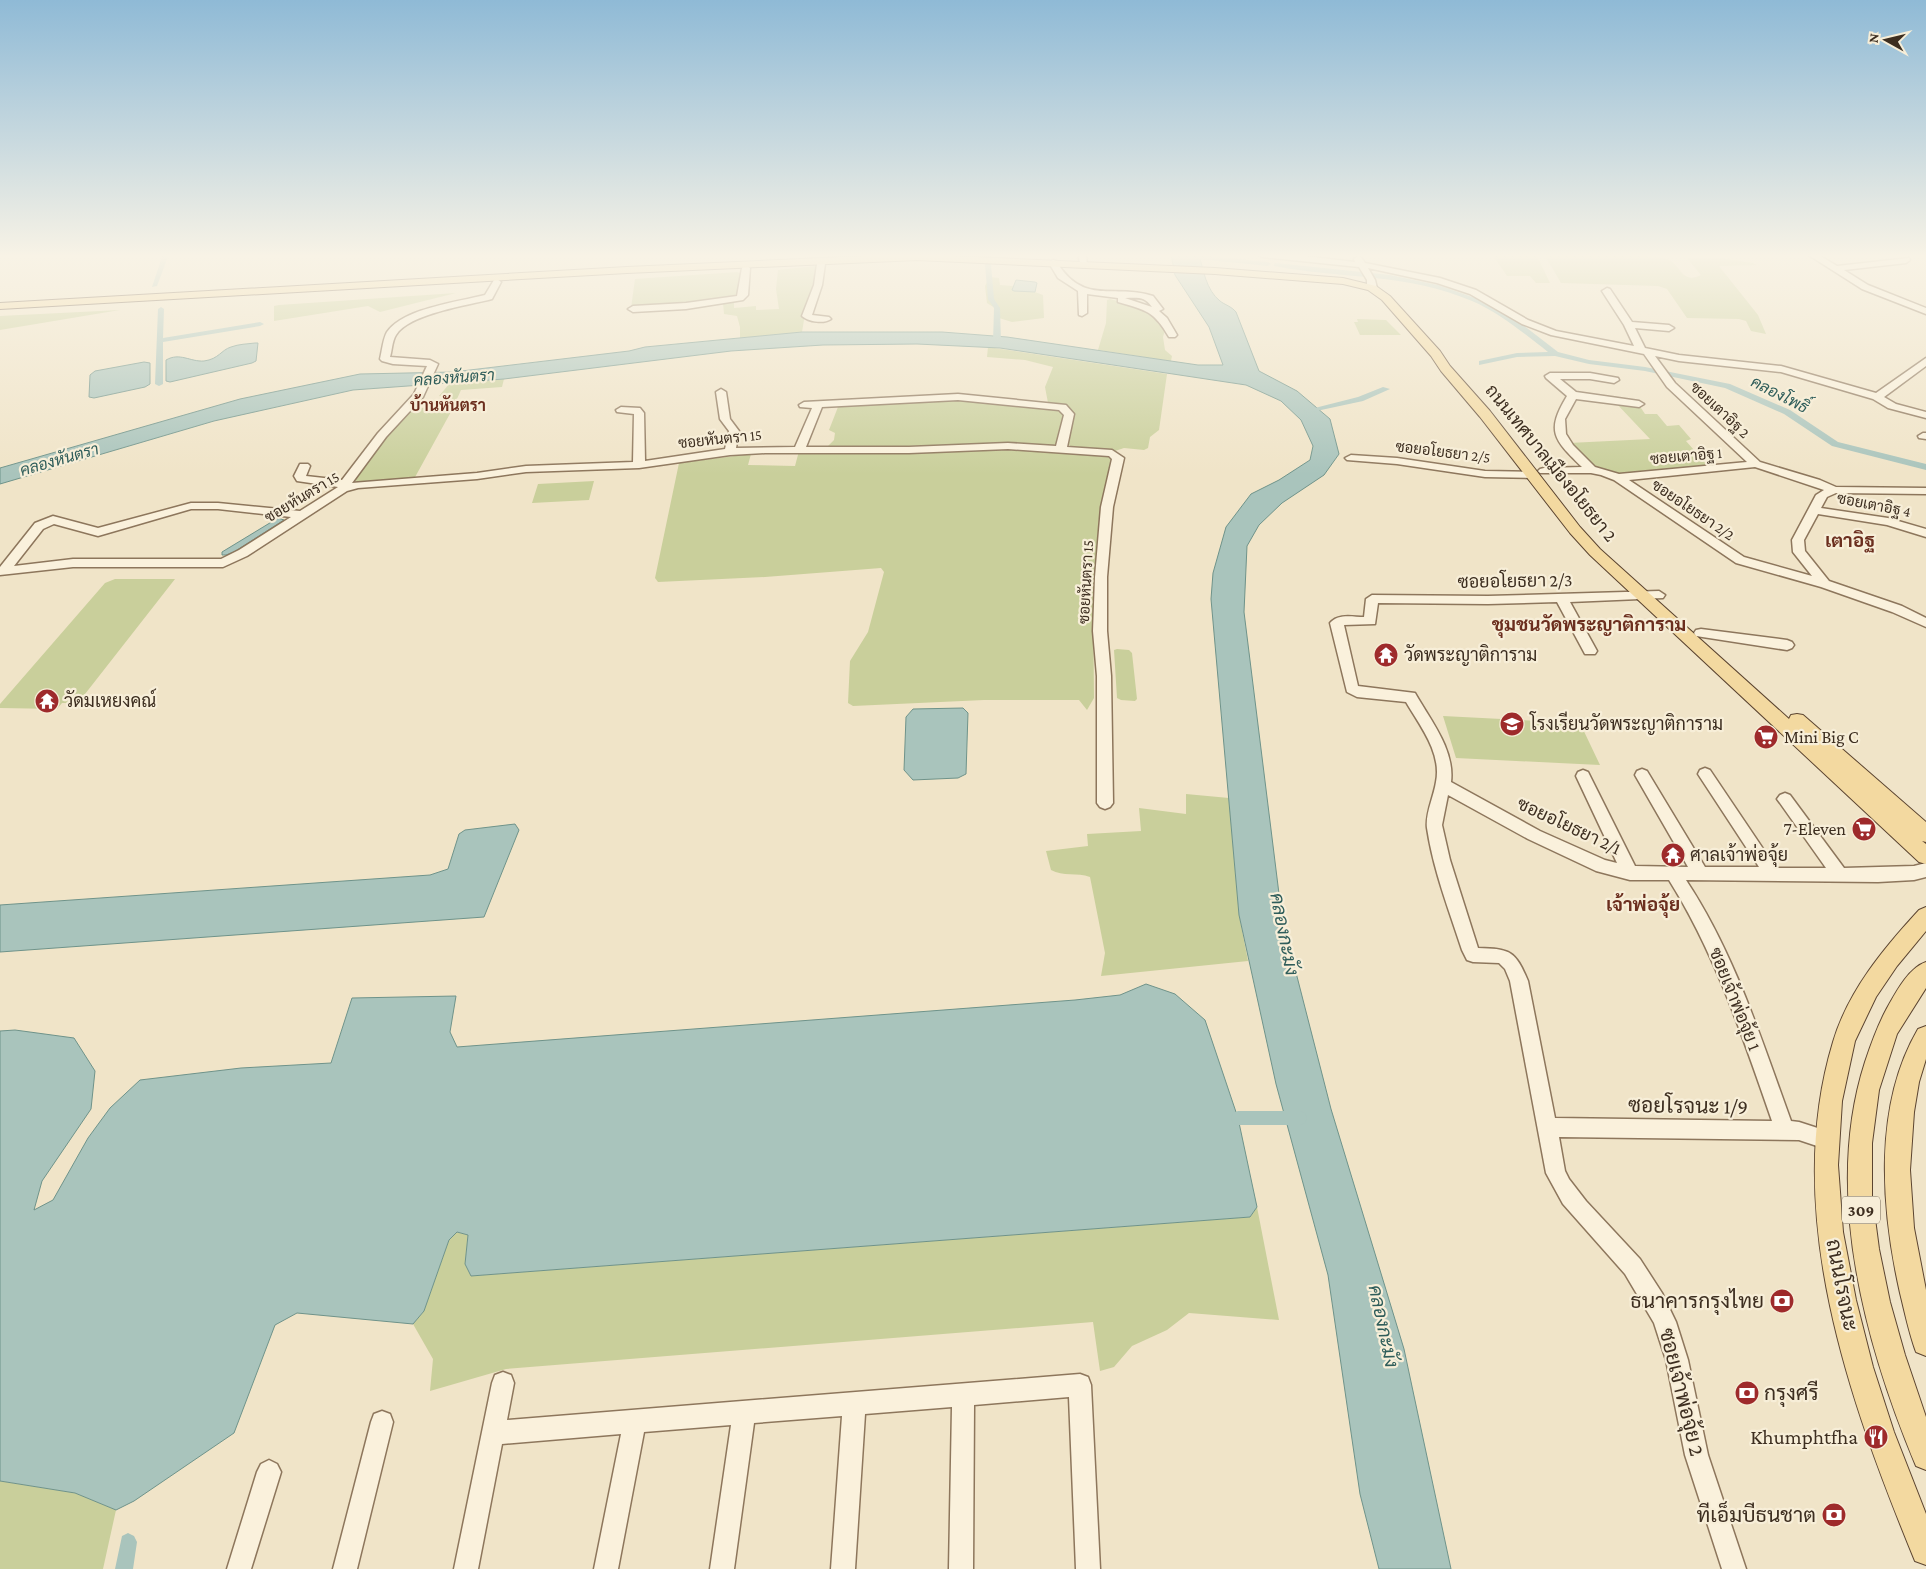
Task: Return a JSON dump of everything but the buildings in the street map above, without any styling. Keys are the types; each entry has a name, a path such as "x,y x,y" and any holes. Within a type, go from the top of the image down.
{"main road":[{"name":"ถนนเทศบาลเมืองอโยธยา 2","path":"1412,327 1436,354 1456,366 1498,412 1575,530 1651,595 1926,856"},
{"name":"ถนนเทศบาลเมืองอโยธยา 2","path":"1651,595 1701,633 1926,834"},
{"name":"ถนนโรจนะ","path":"1926,916 1887,963 1869,990 1854,1018 1844,1041 1836,1074 1826,1140 1826,1187 1830,1221 1848,1323 1863,1379 1886,1449 1926,1550"},
{"name":"ถนนโรจนะ","path":"1926,971 1913,988 1884,1037 1872,1073 1864,1104 1860,1143 1859,1191 1865,1252 1884,1332 1906,1402 1926,1456"},
{"name":"309","path":"1926,1036 1910,1069 1897,1144 1900,1228 1911,1284 1926,1342"}],"street":[{"path":"304,466 300,476 301,479 344,487 382,434 422,391 433,364 385,359 393,330 397,327"},
{"path":"1169,327 1172,335"},
{"path":"1539,327 1554,333 1648,355 1780,369 1833,382 1876,397 1892,406 1926,415"},
{"name":"ซอยเตาอิฐ 2","path":"1630,327 1648,355 1671,385 1756,464"},
{"path":"1876,397 1926,361"},
{"path":"1913,370 1926,375"},
{"path":"1614,380 1590,376 1550,375 1574,394 1639,404"},
{"path":"721,392 725,419 734,431 730,452"},
{"path":"1574,394 1560,417 1558,428 1562,438 1591,470"},
{"path":"804,404 818,405 958,397 1062,407 1069,414 1061,448"},
{"path":"800,449 818,405"},
{"path":"621,410 636,410 639,413 639,465"},
{"name":"ซอยหันตรา 15","path":"2,570 72,563 223,563 243,553 344,487 357,485 477,476 526,469 639,465 730,452 800,449 909,450 993,446 1061,448 1112,453 1118,458 1106,521 1101,577 1100,631 1104,676 1105,803"},
{"name":"ซอยอโยธยา 2/5","path":"1351,458 1402,462 1485,474 1538,473"},
{"path":"1756,464 1816,482 1834,490"},
{"name":"ซอยเตาอิฐ 1","path":"1618,478 1756,464"},
{"name":"ซอยอโยธยา 2/2","path":"1538,473 1591,470 1604,472 1618,478 1721,550 1740,560 1825,584 1897,609 1926,623"},
{"path":"1825,584 1805,561 1798,547 1798,540 1822,495 1834,490 1926,491"},
{"path":"2,570 39,526 53,520 98,532 191,506 218,506 303,515"},
{"name":"ซอยเตาอิฐ 4","path":"1815,510 1888,522 1926,533"},
{"name":"ซอยอโยธยา 2/3","path":"1443,785 1445,767 1439,747 1410,697 1357,692 1352,689 1337,621 1370,621 1372,599 1488,600 1651,595"},
{"path":"1561,598 1590,651"},
{"path":"1701,633 1787,645"},
{"path":"1706,774 1771,874"},
{"path":"1642,775 1700,873"},
{"path":"1583,776 1630,873"},
{"name":"ซอยอโยธยา 2/1","path":"1443,785 1534,835 1602,866 1630,873 1839,874 1914,873 1926,870"},
{"name":"ซอยเจ้าพ่อจุ้ย 2","path":"1443,785 1434,825 1442,860 1472,955 1504,956 1514,967 1519,981 1556,1173 1563,1188 1627,1259 1650,1291 1663,1318 1676,1358 1692,1439 1708,1494 1734,1569"},
{"path":"1785,799 1839,874"},
{"name":"ซอยเจ้าพ่อจุ้ย 1","path":"1673,873 1691,899 1719,954 1736,995 1785,1131"},
{"name":"ซอยโรจนะ 1/9","path":"1548,1128 1799,1131 1826,1140"},
{"path":"466,1569 503,1383"},
{"path":"494,1434 1080,1385 1088,1569"},
{"path":"961,1569 963,1394"},
{"path":"843,1569 854,1403"},
{"path":"722,1569 744,1412"},
{"path":"345,1569 382,1422"},
{"path":"606,1569 635,1422"},
{"path":"239,1569 270,1472"}],"green space":[{"path":"0,327 17,327 0,330"},
{"path":"740,327 803,327 802,332 740,338"},
{"path":"1105,327 1166,327 1163,337 1165,350 1172,356 1171,361 1098,350"},
{"path":"1356,327 1393,327 1401,335 1360,335"},
{"path":"1749,327 1763,327 1766,334 1751,331"},
{"path":"988,347 1167,374 1159,430 1150,437 1148,448 1144,450 1124,448 1115,451 1070,446 1068,444 1064,406 1048,403 1045,387 1053,367 1025,360 987,357"},
{"path":"504,379 502,387 461,390 414,479 356,482 356,472 385,434 411,408 425,408 438,403 445,397 439,396 450,383"},
{"path":"959,400 1059,409 1063,412 1064,419 1059,443 1054,445 827,447 834,440 835,433 829,430 838,407"},
{"path":"1615,402 1639,405 1645,414 1657,414 1667,426 1679,425 1691,439 1686,441 1709,467 1620,475 1592,469 1569,443 1650,439"},
{"path":"1027,448 1111,456 1114,460 1099,518 1093,596 1094,698 1087,710 1079,700 984,700 853,706 848,703 850,661 868,632 884,572 881,568 765,577 658,582 655,578 679,463 751,454 748,465 795,466 799,451"},
{"path":"594,481 589,500 532,503 538,484"},
{"path":"115,579 175,579 78,703 62,703 57,709 0,708 0,704 105,583"},
{"path":"1114,650 1129,650 1132,653 1137,699 1135,701 1117,698"},
{"path":"1443,716 1580,723 1600,765 1456,758"},
{"path":"1186,794 1229,798 1239,915 1248,961 1101,976 1105,953 1090,877 1051,870 1046,851 1088,846 1087,834 1141,831 1139,808 1186,814"},
{"path":"1257,1207 1279,1320 1189,1313 1167,1330 1132,1346 1114,1367 1100,1371 1093,1322 506,1369 430,1391 433,1359 413,1324 424,1311 449,1240 456,1232 468,1235 465,1264 471,1276 1250,1217"},
{"path":"0,1481 75,1493 116,1510 103,1569 0,1569"}],"water":[{"path":"1209,327 1242,327 1259,371 1297,391 1330,419 1339,454 1324,475 1282,503 1259,525 1247,546 1244,612 1282,918 1331,1109 1404,1349 1451,1569 1379,1569 1360,1494 1328,1275 1276,1084 1239,915 1211,599 1213,573 1226,527 1251,494 1279,480 1310,460 1313,446 1301,420 1281,401 1246,385 1000,348 917,344 823,345 731,351 504,379 353,390 214,421 0,484 0,468 240,399 360,374 453,372 629,351 645,347 802,332 942,332 1007,337 1198,365 1223,365"},
{"path":"258,343 256,361 252,363 170,382 166,381 166,360 180,357 204,361 231,347"},
{"path":"144,362 150,363 150,384 145,387 94,398 89,397 90,375 95,371"},
{"path":"278,518 284,520 234,552 222,555 222,552"},
{"path":"963,708 968,713 966,774 958,778 913,780 904,770 906,717 913,709"},
{"path":"515,824 519,830 484,917 0,952 0,905 430,875 448,869 459,834 465,830"},
{"path":"1146,984 1175,994 1205,1020 1238,1118 1257,1207 1250,1217 471,1276 465,1264 468,1235 457,1232 449,1240 424,1311 413,1324 297,1313 275,1325 234,1433 134,1501 116,1510 75,1493 0,1481 0,1031 15,1030 74,1038 95,1071 91,1109 42,1181 34,1210 53,1200 88,1138 110,1108 140,1080 241,1068 331,1063 352,998 456,996 450,1032 457,1047 1075,1000 1120,995"}],"waterway":[{"path":"160,327 160,341"},
{"path":"160,341 241,327"},
{"path":"997,327 997,342"},
{"name":"คลองโพธิ์","path":"1520,327 1555,354"},
{"path":"159,356 160,341"},
{"path":"1482,363 1517,355 1555,354"},
{"name":"คลองโพธิ์","path":"1555,354 1589,362 1645,369 1727,386 1787,412 1835,444 1926,467"},
{"path":"159,359 159,384"},
{"path":"1307,411 1360,399 1386,389"},
{"path":"1238,1118 1300,1118"},
{"path":"124,1569 128,1542"}],"place":[{"name":"วัดพระญาติการาม","path":"1386,655"},
{"name":"วัดมเหยงคณ์","path":"47,701"},
{"name":"โรงเรียนวัดพระญาติการาม","path":"1512,724"},
{"name":"Mini Big C","path":"1766,737"},
{"name":"7-Eleven","path":"1864,829"},
{"name":"ศาลเจ้าพ่อจุ้ย","path":"1673,855"},
{"name":"ธนาคารกรุงไทย","path":"1782,1301"},
{"name":"กรุงศรี","path":"1747,1393"},
{"name":"Khumphtfha","path":"1876,1437"},
{"name":"ทีเอ็มบีธนชาต","path":"1834,1515"}],"district":[{"name":"บ้านหันตรา","path":"448,405"},
{"name":"เตาอิฐ","path":"1850,540"},
{"name":"ชุมชนวัดพระญาติการาม","path":"1589,624"},
{"name":"เจ้าพ่อจุ้ย","path":"1643,904"}],"water label":[{"name":"คลองหันตรา","path":"454,377"},
{"name":"คลองหันตรา","path":"59,459"},
{"name":"คลองกะมัง","path":"1285,934"},
{"name":"คลองกะมัง","path":"1384,1326"}]}
